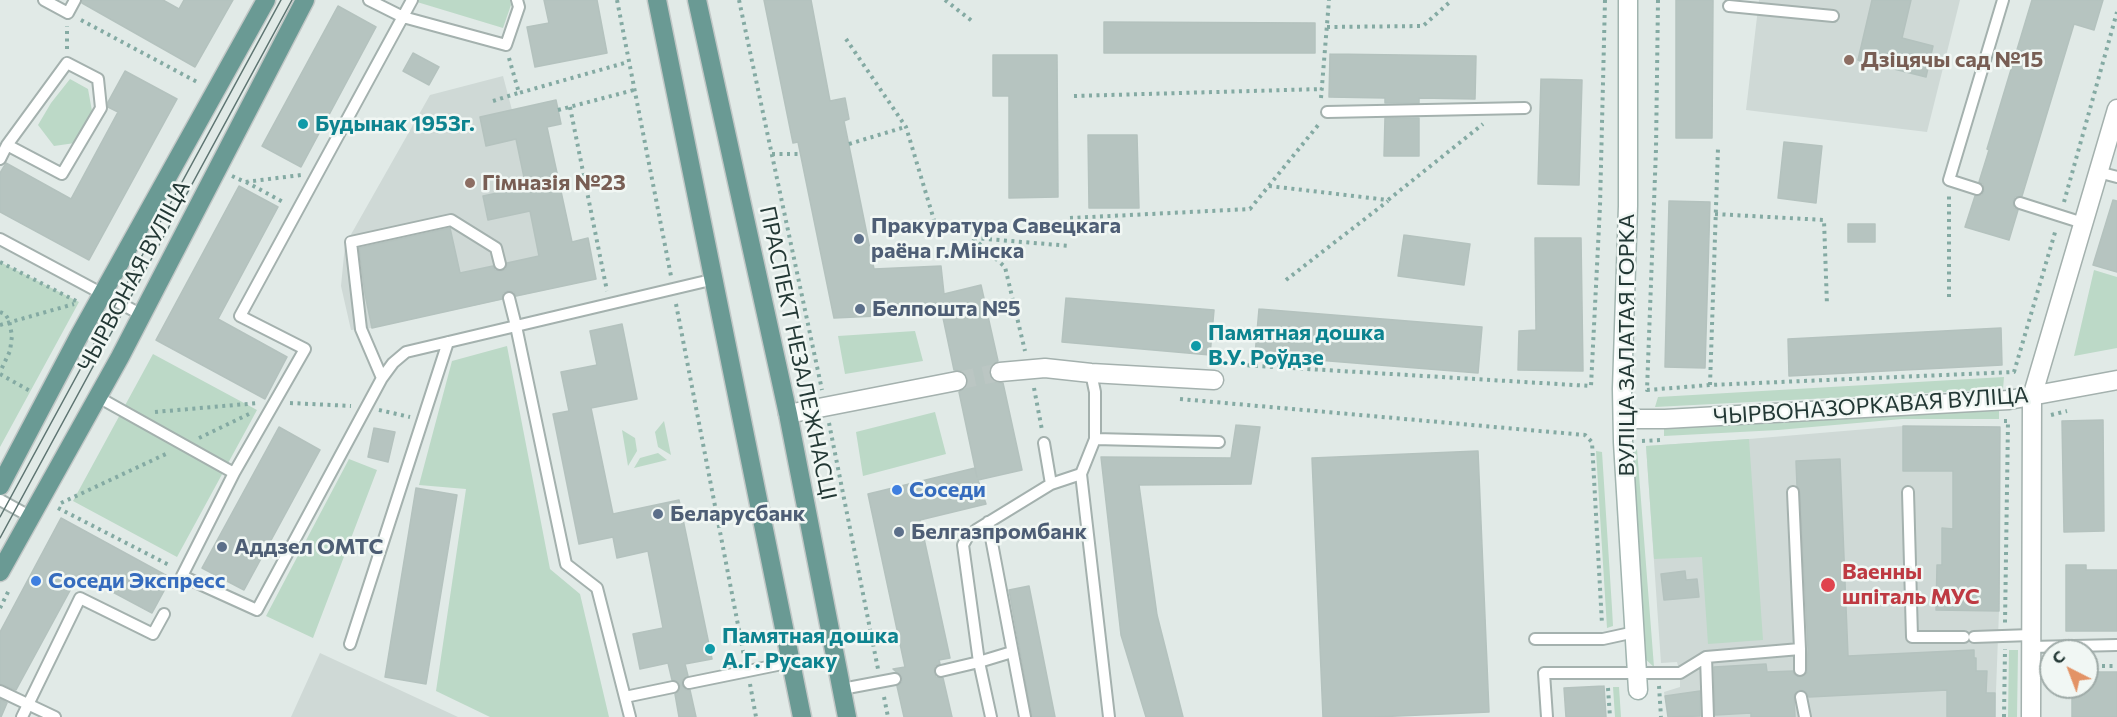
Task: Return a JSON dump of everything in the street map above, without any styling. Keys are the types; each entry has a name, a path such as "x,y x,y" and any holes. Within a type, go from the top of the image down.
{"main road":[{"name":"ЧЫРВОНАЯ ВУЛІЦА","path":"0,486 13,458 266,0"},
{"name":"ЧЫРВОНАЯ ВУЛІЦА","path":"0,572 142,315 305,0"},
{"path":"657,0 802,717"},
{"name":"ПРАСПЕКТ НЕЗАЛЕЖНАСЦІ","path":"697,0 788,414 847,717"}],"street":[{"name":"ВУЛІЦА ЗАЛАТАЯ ГОРКА","path":"1628,0 1628,206 1623,419 1637,681"},
{"path":"2031,717 2032,397 2117,109"},
{"path":"1000,372 1030,358 1046,368 1091,373 1217,372"},
{"name":"ЧЫРВОНАЗОРКАВАЯ ВУЛІЦА","path":"1623,419 1665,419 2032,397 2117,380"},
{"path":"788,414 957,381"}],"lane":[{"path":"44,0 68,13 75,0"},
{"path":"369,0 403,17 506,45 519,6 517,0"},
{"path":"412,0 240,316 305,349 234,473 182,576 257,610 382,378 393,363 406,352 715,279"},
{"path":"1977,189 1949,180 2003,0"},
{"path":"1730,6 1833,16"},
{"path":"0,159 7,145 67,63 98,79 101,108 62,174 7,145"},
{"path":"1322,112 1525,108"},
{"path":"2098,172 2117,177"},
{"path":"2020,203 2084,223"},
{"path":"382,378 361,329 351,242 451,220 496,249 500,264"},
{"path":"0,239 142,315"},
{"path":"509,298 566,564 597,588 630,717"},
{"path":"350,644 448,342"},
{"path":"1091,373 1095,392 1095,439 1082,474 1109,717"},
{"path":"98,397 234,473"},
{"path":"1095,439 1219,442"},
{"path":"1044,443 1051,484"},
{"path":"991,717 979,662 963,545 968,536 988,522 1051,484 1082,474"},
{"path":"1793,492 1800,670"},
{"path":"1908,492 1912,636 2005,637 2031,641 2117,645"},
{"path":"0,500 31,517"},
{"path":"988,522 1025,717"},
{"path":"22,717 80,598 153,634 164,614"},
{"path":"1535,639 1603,639 1635,632"},
{"path":"1547,717 1544,673 1606,673 1637,681 1658,674 1680,673 1706,657 1800,649"},
{"path":"941,671 1012,651"},
{"path":"1706,657 1708,717"},
{"path":"689,683 792,662"},
{"path":"842,689 895,679"},
{"path":"625,697 673,687"},
{"path":"0,691 55,717"},
{"path":"1801,697 1805,717"}],"path":[{"path":"617,0 756,717"},
{"path":"739,0 888,717"},
{"path":"945,0 972,21"},
{"path":"1070,218 1250,209 1319,126 1322,112 1329,0"},
{"path":"1327,27 1423,26 1452,0"},
{"path":"1217,372 1591,386 1600,206 1605,0"},
{"path":"1658,0 1656,149 1647,390 1710,385 2014,372 2117,12"},
{"path":"67,63 68,13 199,84"},
{"path":"846,39 906,127 940,240"},
{"path":"506,45 519,93"},
{"path":"493,101 628,62"},
{"path":"1074,96 1322,89"},
{"path":"558,110 634,90"},
{"path":"570,107 610,303"},
{"path":"1286,280 1503,108"},
{"path":"849,144 906,127"},
{"path":"1710,385 1708,341 1710,277 1718,148"},
{"path":"772,154 800,154"},
{"path":"245,182 318,172"},
{"path":"232,175 297,209"},
{"path":"1949,180 1949,297"},
{"path":"1269,186 1388,200"},
{"path":"1715,214 1824,219 1827,305"},
{"path":"1044,443 1030,358 1005,267 973,238 1071,246"},
{"path":"0,262 79,302 0,325"},
{"path":"0,312 5,314 12,336 10,351 0,373 30,391"},
{"path":"1016,354 1030,358"},
{"path":"1177,399 1585,435 1592,442 1603,639"},
{"path":"184,573 55,506 274,402"},
{"path":"2049,416 2071,410"},
{"path":"1997,422 2008,422 2004,717"},
{"path":"1641,453 1641,441 1663,440"},
{"path":"2099,666 2117,666"},
{"path":"1606,673 1610,717"},
{"path":"1658,674 1661,717"}],"shaded area":[{"name":"Дзіцячы сад №15","path":"1759,0 1960,0 1927,132 1746,110"},
{"name":"Гімназія №23","path":"503,76 512,110 556,100 561,124 547,127 572,242 588,238 596,279 372,328 351,330 341,286 345,245 430,95"},
{"name":"Ваенны шпіталь МУС","path":"1903,426 2000,427 1999,611 1995,717 1668,717 1664,692 1680,687 1680,673 1677,662 1661,663 1646,446"},
{"path":"320,653 458,717 291,717"}],"green space":[{"path":"418,0 510,0 511,5 503,28 417,2"},
{"path":"70,79 88,89 92,111 75,143 54,146 38,125 51,103"},
{"path":"0,262 79,302 0,447"},
{"path":"2094,270 2117,277 2117,348 2074,356"},
{"path":"915,331 923,361 845,374 838,336"},
{"path":"507,346 550,569 580,594 609,717 490,717 436,691 466,489 419,485 452,361"},
{"path":"153,354 257,410 177,557 73,501"},
{"path":"2004,377 2003,389 1655,407 1658,397"},
{"path":"1999,411 1999,419 1902,419 1778,430 1664,436 1664,428 1778,423 1901,413"},
{"path":"935,412 946,454 863,476 856,432"},
{"path":"664,421 671,455 658,447 655,432"},
{"path":"622,430 635,438 637,451 628,466"},
{"path":"1749,439 1763,640 1708,644 1702,557 1654,559 1646,446"},
{"path":"1632,448 1637,449 1654,667 1644,658"},
{"path":"1596,451 1602,452 1612,608 1613,626 1607,628"},
{"path":"658,453 667,460 634,468 640,458"},
{"path":"349,459 377,470 313,638 266,616"},
{"path":"2009,650 2018,650 2017,717 2008,717"},
{"path":"1613,687 1619,687 1621,717 1615,717"}],"building":[{"path":"82,0 163,0 179,9 184,0 233,0 195,67 82,3"},
{"path":"544,0 597,0 607,53 535,67 527,27 549,23"},
{"path":"764,0 811,0 830,101 845,98 849,119 844,121 874,269 941,266 944,294 981,285 998,361 990,367 989,374 995,382 1003,383 1022,470 978,480 986,504 920,520 950,658 939,660 940,664 935,666 934,672 936,677 943,678 952,717 904,717 897,686 902,682 902,677 893,669 905,667 868,494 975,468 977,477 959,392 967,385 968,378 961,371 954,370 942,313 834,318 798,142 793,143"},
{"path":"1676,0 1713,0 1712,138 1676,138"},
{"path":"1872,0 1911,0 1902,38 1933,46 1926,77 1858,60"},
{"path":"2032,0 2103,0 2094,30 2074,24 2022,196 2015,197 2013,201 2014,208 2018,210 2009,240 1965,227 1975,196 1982,195 1984,191 1983,184 1979,182 1989,150 1987,149"},
{"path":"338,6 376,27 301,167 262,146"},
{"path":"1104,22 1315,23 1315,53 1104,53"},
{"path":"413,53 439,67 429,85 403,71"},
{"path":"1330,54 1476,56 1475,99 1419,98 1419,103 1385,103 1385,98 1329,97"},
{"path":"993,55 1057,55 1058,197 1009,198 1009,96 993,96"},
{"path":"125,71 177,99 89,260 0,212 0,173 6,163 71,199 118,112 108,107 108,102"},
{"path":"1541,79 1582,80 1579,185 1538,184"},
{"path":"556,100 561,124 547,127 572,242 588,238 596,279 516,296 514,292 508,291 503,293 502,299 372,328 359,248 450,228 460,273 493,266 495,270 501,271 506,269 507,263 539,256 530,211 488,220 483,196 526,187 516,139 486,146 480,117"},
{"path":"1385,118 1419,118 1419,156 1384,156"},
{"path":"1088,135 1137,135 1139,208 1089,208"},
{"path":"1784,142 1822,146 1816,203 1778,198"},
{"path":"239,186 278,207 218,319 287,357 265,399 156,340"},
{"path":"2113,200 2117,201 2117,272 2093,265"},
{"path":"1669,201 1710,202 1705,368 1665,367"},
{"path":"1848,224 1875,224 1875,242 1848,242"},
{"path":"1404,235 1470,244 1464,285 1398,276"},
{"path":"1535,238 1581,238 1583,371 1518,370 1519,331 1536,330"},
{"path":"1066,298 1214,310 1210,355 1062,342"},
{"path":"1259,309 1482,327 1478,373 1255,355"},
{"path":"622,324 637,399 591,408 613,514 679,500 712,659 685,664 688,676 682,680 682,685 686,690 690,690 696,717 679,717 675,694 680,686 678,682 672,680 668,663 640,669 633,634 663,628 648,551 617,558 613,537 579,544 553,414 569,411 561,372 597,365 590,331"},
{"path":"2001,328 2002,365 1789,376 1788,339"},
{"path":"2103,420 2104,531 2064,532 2062,421"},
{"path":"1236,425 1260,427 1251,484 1139,485 1157,615 1183,717 1146,717 1121,635 1101,457 1231,458"},
{"path":"1903,426 2000,427 1999,611 1936,610 1937,565 1942,565 1942,528 1953,529 1953,471 1903,471"},
{"path":"279,427 320,450 244,590 202,568"},
{"path":"374,428 395,432 388,462 368,457"},
{"path":"1478,451 1489,712 1323,717 1312,458"},
{"path":"1840,459 1848,656 1974,650 1976,671 1987,671 1986,693 1995,693 1995,717 1947,717 1947,690 1809,697 1806,692 1800,690 1794,695 1795,717 1751,717 1751,713 1715,715 1714,667 1766,664 1767,672 1793,671 1799,677 1807,673 1808,649 1800,492 1797,486 1796,461"},
{"path":"416,488 457,495 426,684 385,677"},
{"path":"61,518 171,578 152,613 79,574 16,690 0,684 0,632"},
{"path":"2066,565 2086,565 2086,570 2117,570 2117,631 2066,631"},
{"path":"1685,571 1686,580 1697,579 1699,597 1664,600 1661,574"},
{"path":"1029,586 1055,717 1032,717 1009,590"},
{"path":"2099,672 2117,672 2117,717 2072,717 2072,699 2099,699"},
{"path":"1604,686 1606,717 1566,717 1564,688"},
{"path":"1700,691 1700,716 1668,717 1665,696"},
{"path":"0,699 7,703 1,717 0,717"}],"tunnel":[{"path":"957,381 1000,372"}],"tram line":[{"path":"0,517 281,0"},
{"path":"0,538 292,0"}],"place":[{"name":"Дзіцячы сад №15","path":"1849,60"},
{"name":"Будынак 1953г.","path":"303,124"},
{"name":"Гімназія №23","path":"470,183"},
{"name":"Пракуратура Савецкага раёна г.Мінска","path":"859,239"},
{"name":"Белпошта №5","path":"860,309"},
{"name":"Памятная дошка В.У. Роўдзе","path":"1196,346"},
{"name":"Соседи","path":"897,490"},
{"name":"Беларусбанк","path":"658,514"},
{"name":"Белгазпромбанк","path":"899,532"},
{"name":"Аддзел ОМТС","path":"222,547"},
{"name":"Соседи Экспресс","path":"36,581"},
{"name":"Ваенны шпіталь МУС","path":"1828,585"},
{"name":"Памятная дошка А.Г. Русаку","path":"710,649"}]}
